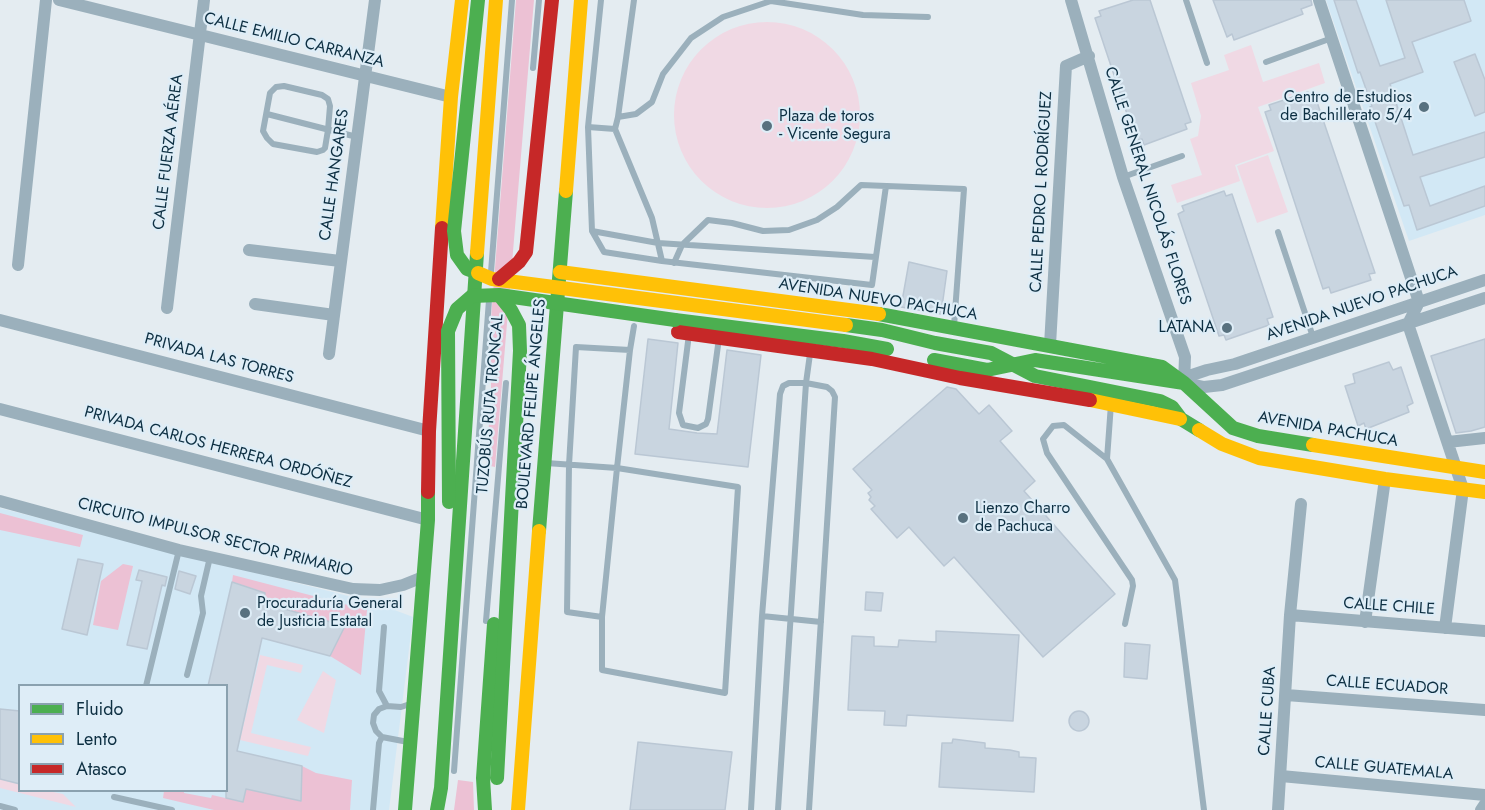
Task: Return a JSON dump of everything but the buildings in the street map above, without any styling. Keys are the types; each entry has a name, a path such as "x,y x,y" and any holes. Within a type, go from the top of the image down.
{"main road":[{"path":"405,810 428,520 429,431 451,97 462,0"},
{"path":"478,0 454,231 457,255 467,269 494,280 882,330 991,353 1035,376 1160,401 1172,407 1181,419"},
{"path":"437,810 441,788 477,246 496,0"},
{"name":"BOULEVARD FELIPE ÁNGELES","path":"481,805 516,288 541,0"},
{"path":"494,280 519,262 526,252 552,0"},
{"name":"BOULEVARD FELIPE ÁNGELES","path":"518,810 581,0"},
{"name":"AVENIDA NUEVO PACHUCA","path":"560,272 867,313 1050,345 1162,366 1184,383"},
{"path":"586,320 581,297 590,276"},
{"path":"437,644 449,502 448,331 458,309 472,296 494,294 843,342 987,370 1035,360 1184,383 1181,419"},
{"path":"493,810 497,778 520,351 519,325 511,310 494,294"},
{"path":"555,315 873,359 960,378 1111,403 1181,419 1222,444 1259,458 1385,479 1485,492"},
{"name":"AVENIDA PACHUCA","path":"1184,383 1233,428 1258,436 1485,472"}],"street":[{"path":"18,265 46,0"},
{"name":"CALLE EMILIO CARRANZA","path":"59,0 451,97"},
{"name":"CALLE FUERZA AÉREA","path":"167,308 204,0"},
{"name":"CALLE HANGARES","path":"329,354 375,0"},
{"name":"CALLE GENERAL NICOLÁS FLORES","path":"1071,0 1124,177 1185,357 1184,383"},
{"path":"1319,0 1419,302 1408,324 1463,489 1445,628"},
{"name":"CALLE PEDRO L RODRÍGUEZ","path":"1050,345 1066,66 1089,56"},
{"path":"249,250 340,261"},
{"name":"AVENIDA NUEVO PACHUCA","path":"1184,383 1192,375 1235,364 1485,280"},
{"name":"AVENIDA NUEVO PACHUCA","path":"1184,383 1204,387 1222,385 1485,298"},
{"path":"255,304 334,315"},
{"name":"PRIVADA LAS TORRES","path":"0,320 429,431"},
{"name":"PRIVADA CARLOS HERRERA ORDÓÑEZ","path":"0,409 428,520"},
{"path":"1448,442 1485,438"},
{"path":"1365,622 1385,479"},
{"name":"CIRCUITO IMPULSOR SECTOR PRIMARIO","path":"0,501 179,550 353,589 380,590 403,585 423,577"},
{"name":"CALLE CUBA","path":"1278,810 1290,615 1301,504"},
{"name":"CALLE CHILE","path":"1290,615 1485,631"},
{"name":"CALLE ECUADOR","path":"1286,695 1485,710"},
{"name":"CALLE GUATEMALA","path":"1281,776 1485,795"},
{"path":"1481,810 1485,804"}],"lane":[{"path":"494,280 512,0"},
{"path":"533,70 541,0"},
{"path":"601,0 588,127 592,231 604,252 674,263 872,285 886,186"},
{"path":"634,0 615,129 652,218 662,261"},
{"path":"765,0 863,15 928,17"},
{"path":"1186,0 1207,63"},
{"path":"618,117 636,114 652,102 663,74 692,38 723,17 771,1"},
{"path":"1266,62 1332,38"},
{"path":"284,86 322,95 328,99 330,106 326,148 317,152 273,144 263,131 267,114 270,93 276,87 284,86"},
{"path":"267,114 357,137"},
{"path":"588,127 615,129"},
{"path":"1124,177 1182,156"},
{"path":"674,263 682,244 708,220 763,231 789,230 817,220 837,207 861,185 964,189 954,328"},
{"path":"592,231 658,243 875,257"},
{"path":"1278,232 1313,337"},
{"name":"TUZOBÚS RUTA TRONCAL","path":"511,327 518,246"},
{"name":"TUZOBÚS RUTA TRONCAL","path":"453,778 494,294"},
{"path":"544,463 617,468 738,487 725,693 602,670 602,618 617,468 634,326"},
{"path":"689,334 679,413 683,425 698,428 706,424 708,419 720,338"},
{"path":"602,618 567,612 569,465 576,347 630,350"},
{"path":"778,810 810,350"},
{"name":"TUZOBÚS RUTA TRONCAL","path":"485,631 507,374"},
{"path":"751,810 762,616 780,394 783,386 789,383 827,387 835,398 809,810"},
{"path":"1107,459 1111,403"},
{"path":"1125,624 1133,586 1132,580 1047,453 1043,439 1053,426 1064,425 1107,459 1175,580 1204,810"},
{"path":"146,684 179,550"},
{"path":"188,675 203,613 201,596 210,557"},
{"path":"762,616 821,621"},
{"path":"384,627 379,691 387,705"},
{"path":"411,744 403,740 382,737 376,731 373,723 374,715 379,709 387,705 401,707 414,702"},
{"path":"373,810 379,743 382,737"},
{"path":"476,768 481,805"},
{"path":"114,797 172,810"},
{"path":"0,806 15,810"}],"shaded area":[{"path":"516,0 534,0 495,467 486,465 491,395 491,319"},
{"name":"Centro de Estudios de Bachillerato 5/4","path":"1326,0 1485,0 1485,215 1409,241"},
{"name":"Plaza de toros - Vicente Segura","path":"767,22 803,29 833,49 853,79 860,115 853,151 833,181 803,201 767,208 731,201 701,181 681,151 674,115 681,79 701,49 731,29"},
{"path":"1251,45 1263,82 1319,63 1325,83 1258,107 1274,151 1235,165 1240,181 1177,203 1171,185 1202,175 1190,139 1198,136 1201,116 1191,83 1229,70 1224,55"},
{"path":"1268,155 1288,212 1257,223 1237,166"},
{"path":"0,508 376,603 413,617 389,810 0,810"},
{"path":"0,513 83,535 80,547 0,530"},
{"path":"123,564 133,566 118,630 93,625 101,581"},
{"path":"233,575 367,610 361,675 330,656 345,626 263,603 265,593 232,582"},
{"path":"260,655 303,665 301,673 267,665 251,733 311,747 308,756 240,740"},
{"path":"323,671 336,680 324,733 297,720"},
{"path":"302,766 316,773 352,780 350,810 214,810 163,798 164,792 184,792 243,802 246,789 301,801"},
{"path":"0,779 18,784 18,792 63,794 76,807 0,788"},
{"path":"458,780 473,782 474,810 454,810"}],"traffic: fast":[{"path":"478,0 454,231 457,255 467,269 478,273"},
{"path":"539,531 566,191"},
{"path":"437,810 441,788 477,253"},
{"path":"449,502 448,331 457,309 472,296 499,295 675,320"},
{"path":"497,778 520,351 519,325 499,295"},
{"path":"879,314 1162,367 1184,383 1233,428 1258,436 1313,445"},
{"path":"675,320 843,341"},
{"path":"846,325 882,330 991,353 1035,376 1160,401 1172,407 1181,419 1199,430"},
{"path":"843,341 887,349"},
{"path":"934,360 987,370 1035,360 1184,383"},
{"path":"405,810 428,520 428,492"},
{"path":"485,810 483,778 494,624"}],"traffic: slow":[{"path":"442,228 451,97 462,0"},
{"path":"477,253 496,0"},
{"path":"566,191 581,0"},
{"path":"560,272 879,314"},
{"path":"478,273 492,279 846,325"},
{"path":"1090,400 1180,419"},
{"path":"1199,430 1222,444 1259,458 1385,479 1485,492"},
{"path":"1313,445 1485,472"},
{"path":"518,810 539,531"}],"traffic: jam":[{"path":"499,279 519,262 526,252 552,0"},
{"path":"428,492 429,431 442,228"},
{"path":"678,332 872,359 960,378 1090,400"}],"place":[{"name":"Centro de Estudios de Bachillerato 5/4","path":"1424,107"},
{"name":"Plaza de toros - Vicente Segura","path":"767,126"},
{"name":"LATANA","path":"1227,328"},
{"name":"Lienzo Charro de Pachuca","path":"963,518"},
{"name":"Procuraduría General de Justicia Estatal","path":"245,613"}]}
